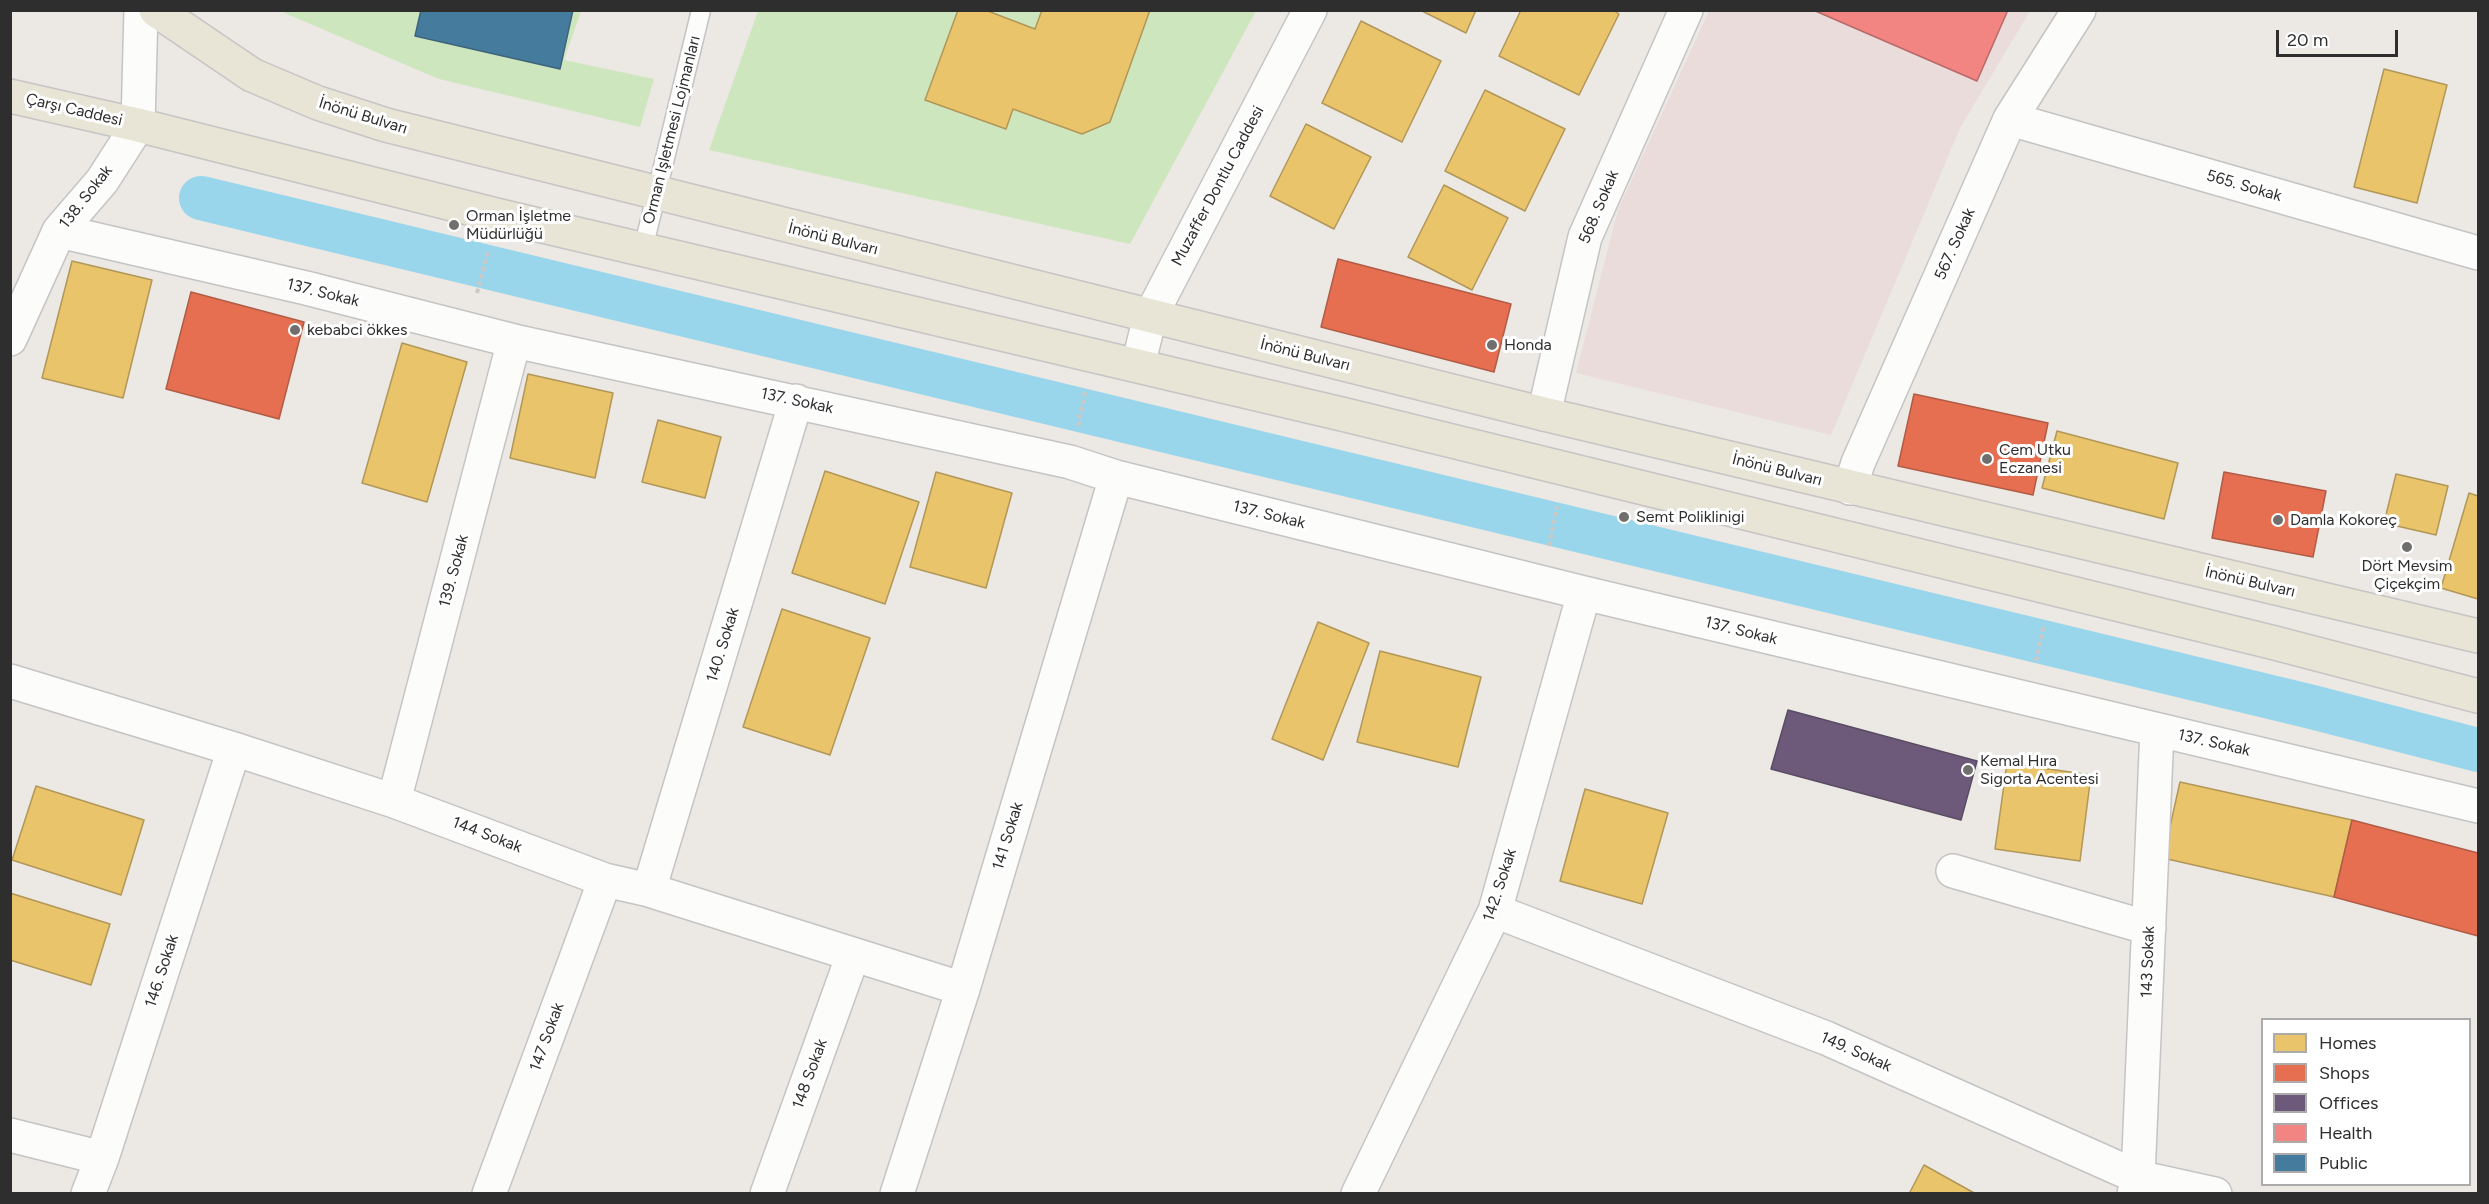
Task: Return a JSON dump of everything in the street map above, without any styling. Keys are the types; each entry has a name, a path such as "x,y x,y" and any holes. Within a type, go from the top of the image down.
{"main road":[{"name":"İnönü Bulvarı","path":"156,10 252,75 318,103 386,125 655,194 1544,414 2478,636"},
{"name":"Çarşı Caddesi","path":"10,96 138,125"},
{"path":"138,125 642,249 1138,365 2065,591 2478,696"}],"street":[{"path":"138,125 141,10"},
{"name":"Muzaffer Dontlu Caddesi","path":"1138,365 1150,317 1310,10"},
{"name":"568. Sokak","path":"1544,414 1585,237 1686,10"},
{"name":"567. Sokak","path":"1850,488 1858,463 2010,119 2079,10"},
{"name":"565. Sokak","path":"2010,119 2478,253"},
{"name":"138. Sokak","path":"10,339 59,231 102,181 138,125"},
{"name":"137. Sokak","path":"59,231 306,288 514,341 1070,462 1116,477 1584,593 2478,806"},
{"name":"139. Sokak","path":"394,801 514,341"},
{"name":"140. Sokak","path":"649,890 796,401"},
{"name":"141 Sokak","path":"897,1194 963,989 1116,477"},
{"name":"142. Sokak","path":"1358,1194 1495,911 1584,593"},
{"name":"144 Sokak","path":"10,681 234,748 394,801 605,880 649,890 963,989"},
{"name":"143 Sokak","path":"2136,1185 2157,730"},
{"name":"146. Sokak","path":"88,1194 102,1158 234,748"},
{"path":"1953,871 2149,928"},
{"name":"147 Sokak","path":"489,1194 605,880"},
{"name":"149. Sokak","path":"1495,911 1826,1038 2136,1185 2215,1194"},
{"name":"148 Sokak","path":"767,1194 853,955"},
{"path":"10,1135 102,1158"}],"lane":[{"name":"Orman Işletmesi Lojmanları","path":"642,249 701,10"}],"path":[{"path":"475,303 490,245"},
{"path":"1076,435 1085,392"},
{"path":"1548,549 1557,504"},
{"path":"2035,666 2044,623"}],"shaded area":[{"path":"1709,11 2030,11 1960,128 1831,435 1576,373 1618,210"}],"green space":[{"path":"280,11 581,11 564,60 654,79 640,127 439,79"},
{"path":"758,11 1256,11 1130,244 709,150"}],"building: Homes":[{"path":"958,10 985,10 1035,29 1042,10 1150,10 1110,122 1082,134 1013,109 1006,129 925,100"},
{"path":"1420,10 1476,10 1466,33"},
{"path":"1521,10 1613,10 1619,14 1579,95 1499,56"},
{"path":"1361,21 1441,61 1402,142 1322,103"},
{"path":"2384,69 2447,85 2417,203 2354,187"},
{"path":"1485,90 1565,129 1525,211 1445,171"},
{"path":"1306,124 1371,157 1334,229 1270,196"},
{"path":"1444,185 1508,218 1472,290 1408,257"},
{"path":"72,261 152,280 123,398 42,378"},
{"path":"402,343 467,362 427,502 362,483"},
{"path":"528,374 613,393 595,478 510,458"},
{"path":"658,420 721,437 705,498 642,482"},
{"path":"2057,431 2178,463 2164,519 2042,488"},
{"path":"825,471 919,502 885,604 792,573"},
{"path":"936,472 1012,493 986,588 910,567"},
{"path":"2396,474 2448,486 2436,535 2384,523"},
{"path":"2469,493 2478,496 2478,599 2441,588"},
{"path":"782,609 870,638 830,755 743,727"},
{"path":"1318,622 1369,643 1323,760 1272,739"},
{"path":"1380,651 1481,677 1458,767 1357,742"},
{"path":"2007,763 2091,775 2080,861 1995,849"},
{"path":"2180,782 2352,820 2334,897 2163,858"},
{"path":"36,786 144,820 121,895 12,860"},
{"path":"1585,789 1668,813 1642,904 1560,881"},
{"path":"10,893 110,924 91,985 10,960"},
{"path":"1924,1165 1976,1194 1909,1194"}],"building: Shops":[{"path":"1338,259 1511,304 1494,372 1321,327"},
{"path":"191,292 304,322 279,419 166,389"},
{"path":"1914,394 2048,423 2033,495 1898,466"},
{"path":"2224,472 2326,491 2313,557 2212,538"},
{"path":"2352,820 2478,853 2478,936 2334,897"}],"building: Offices":[{"path":"1788,710 1977,761 1961,820 1771,769"}],"building: Health":[{"path":"1813,10 2008,10 1977,81"}],"building: Public":[{"path":"421,10 573,10 560,69 415,36"}],"waterway":[{"path":"201,198 2312,707 2478,750"}],"place":[{"name":"Orman İşletme Müdürlüğü","path":"454,225"},
{"name":"kebabci ökkes","path":"295,330"},
{"name":"Honda","path":"1492,345"},
{"name":"Cem Utku Eczanesi","path":"1987,459"},
{"name":"Semt Poliklinigi","path":"1624,517"},
{"name":"Damla Kokoreç","path":"2278,520"},
{"name":"Dört Mevsim Çiçekçim","path":"2407,547"},
{"name":"Kemal Hıra Sigorta Acentesi","path":"1968,770"}]}
